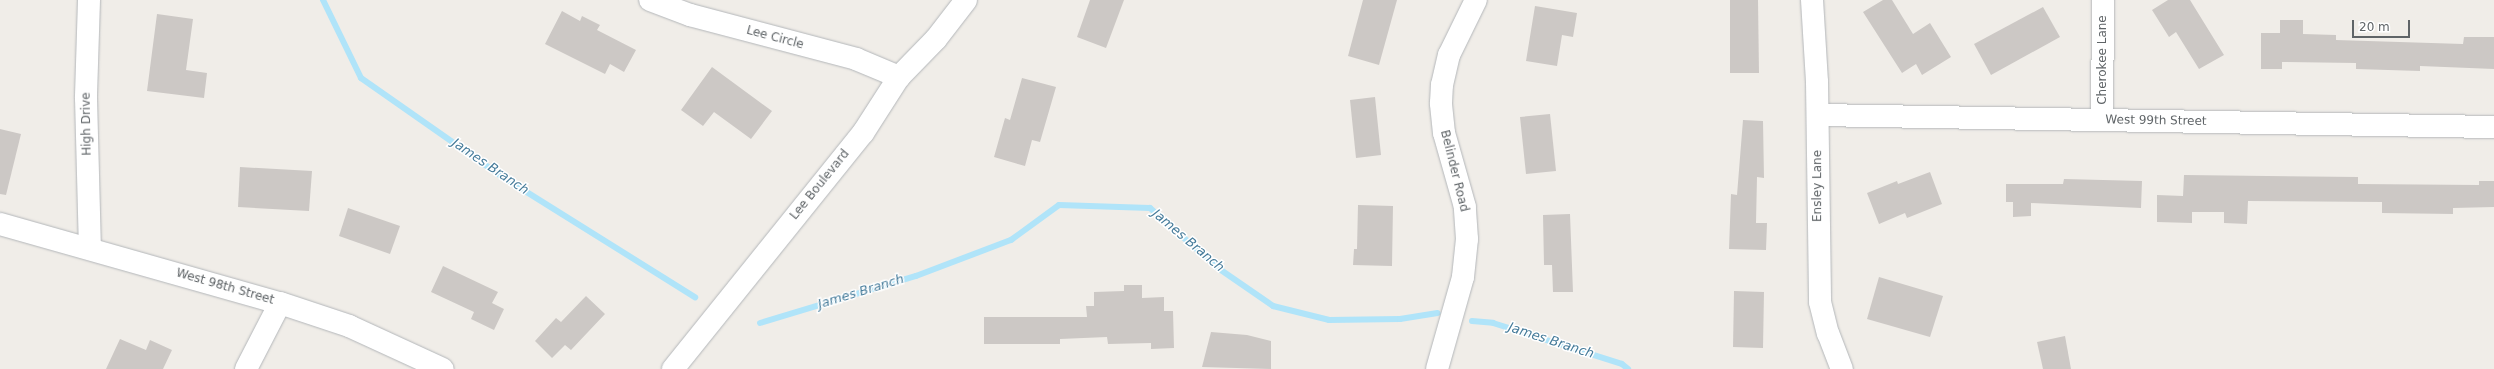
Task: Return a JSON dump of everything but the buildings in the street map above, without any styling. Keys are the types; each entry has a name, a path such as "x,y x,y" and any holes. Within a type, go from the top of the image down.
{"street":[{"name":"High Drive","path":"90,0 86,98 90,249"},
{"name":"Lee Circle","path":"650,0 690,15 856,59 899,77"},
{"name":"Lee Boulevard","path":"673,369 863,133 899,77 936,39 966,0"},
{"name":"Belinder Road","path":"1437,369 1463,277 1467,239 1464,199 1444,132 1441,103 1442,85 1449,55 1476,0"},
{"name":"Ensley Lane","path":"1812,0 1818,115 1820,302 1828,333 1842,369"},
{"name":"Cherokee Lane","path":"2102,120 2103,0"},
{"name":"West 99th Street","path":"1818,115 2494,127"},
{"name":"West 98th Street","path":"0,224 280,303 349,326 443,369"},
{"path":"246,369 280,303"}],"waterway":[{"name":"James Branch","path":"323,0 361,78 501,176 695,297"},
{"name":"James Branch","path":"760,323 916,276 1011,240 1059,205 1150,208 1218,268 1273,306 1329,320 1400,319 1438,313"},
{"name":"James Branch","path":"1472,321 1493,323 1622,364 1628,369"}]}
